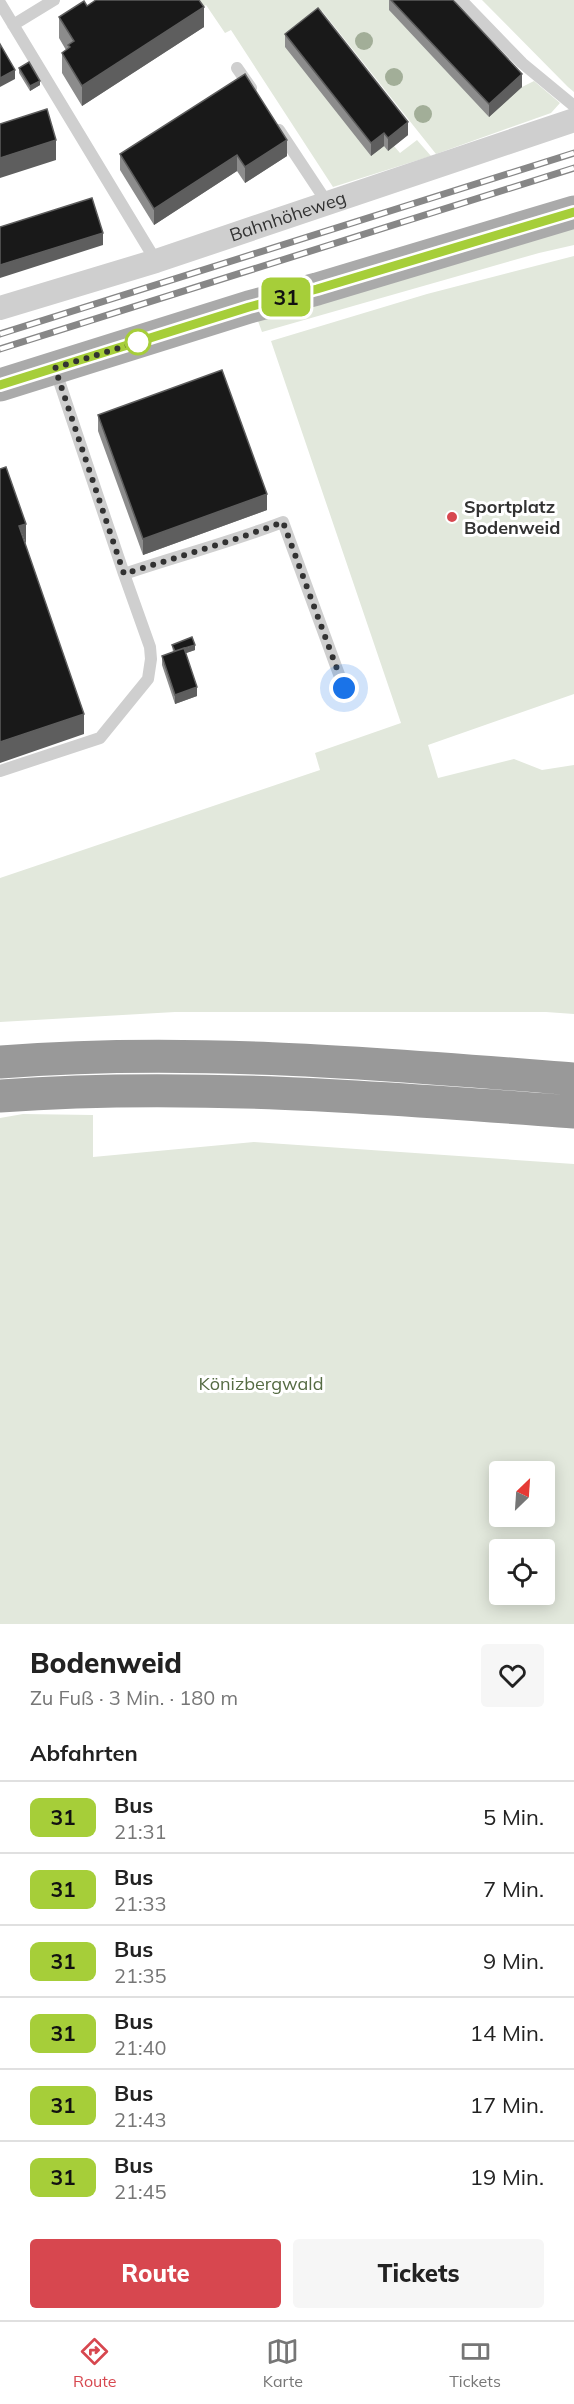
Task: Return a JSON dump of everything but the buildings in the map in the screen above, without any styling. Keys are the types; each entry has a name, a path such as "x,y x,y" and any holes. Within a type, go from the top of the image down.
{"highway":[{"path":"0,1062 85,1058 211,1058 415,1067 574,1078"},
{"path":"0,1096 132,1091 240,1092 574,1112"}],"main road":[{"path":"0,386 249,307 317,289 574,212"}],"street":[{"name":"Bahnhöheweg","path":"0,308 156,261 574,120"}],"lane":[{"path":"13,25 43,13 54,0"},
{"path":"461,0 522,63 574,106"},
{"path":"0,3 156,261"},
{"path":"237,68 260,101"},
{"path":"272,120 328,204"},
{"path":"0,771 100,738 148,679 151,659 150,648 55,368"},
{"path":"124,574 283,522 344,688"}],"green space":[{"path":"186,0 399,0 522,87 534,81 560,103 551,113 436,154 322,11 297,30 388,150 394,146 400,153 417,140 431,156 333,187 231,30 225,33 206,5 195,13"},
{"path":"482,0 574,0 574,92 568,87"},
{"path":"574,228 574,245 262,332 258,321"},
{"path":"574,256 574,694 428,745 438,778 514,759 542,770 574,765 574,1014 546,1012 175,1012 0,1022 0,878 320,770 315,753 401,723 271,341 427,294"},
{"name":"Könizbergwald","path":"23,1114 93,1115 93,1157 254,1142 574,1164 574,1624 0,1624 0,1118"}],"railway":[{"path":"0,334 574,153"},
{"path":"0,349 574,168"}],"bus line":[{"name":"31","path":"0,385 249,307 317,289 574,212"}],"place":[{"name":"Sportplatz Bodenweid","path":"452,517"}],"route":[{"path":"138,342 55,368 124,574 283,522 344,688"}]}
